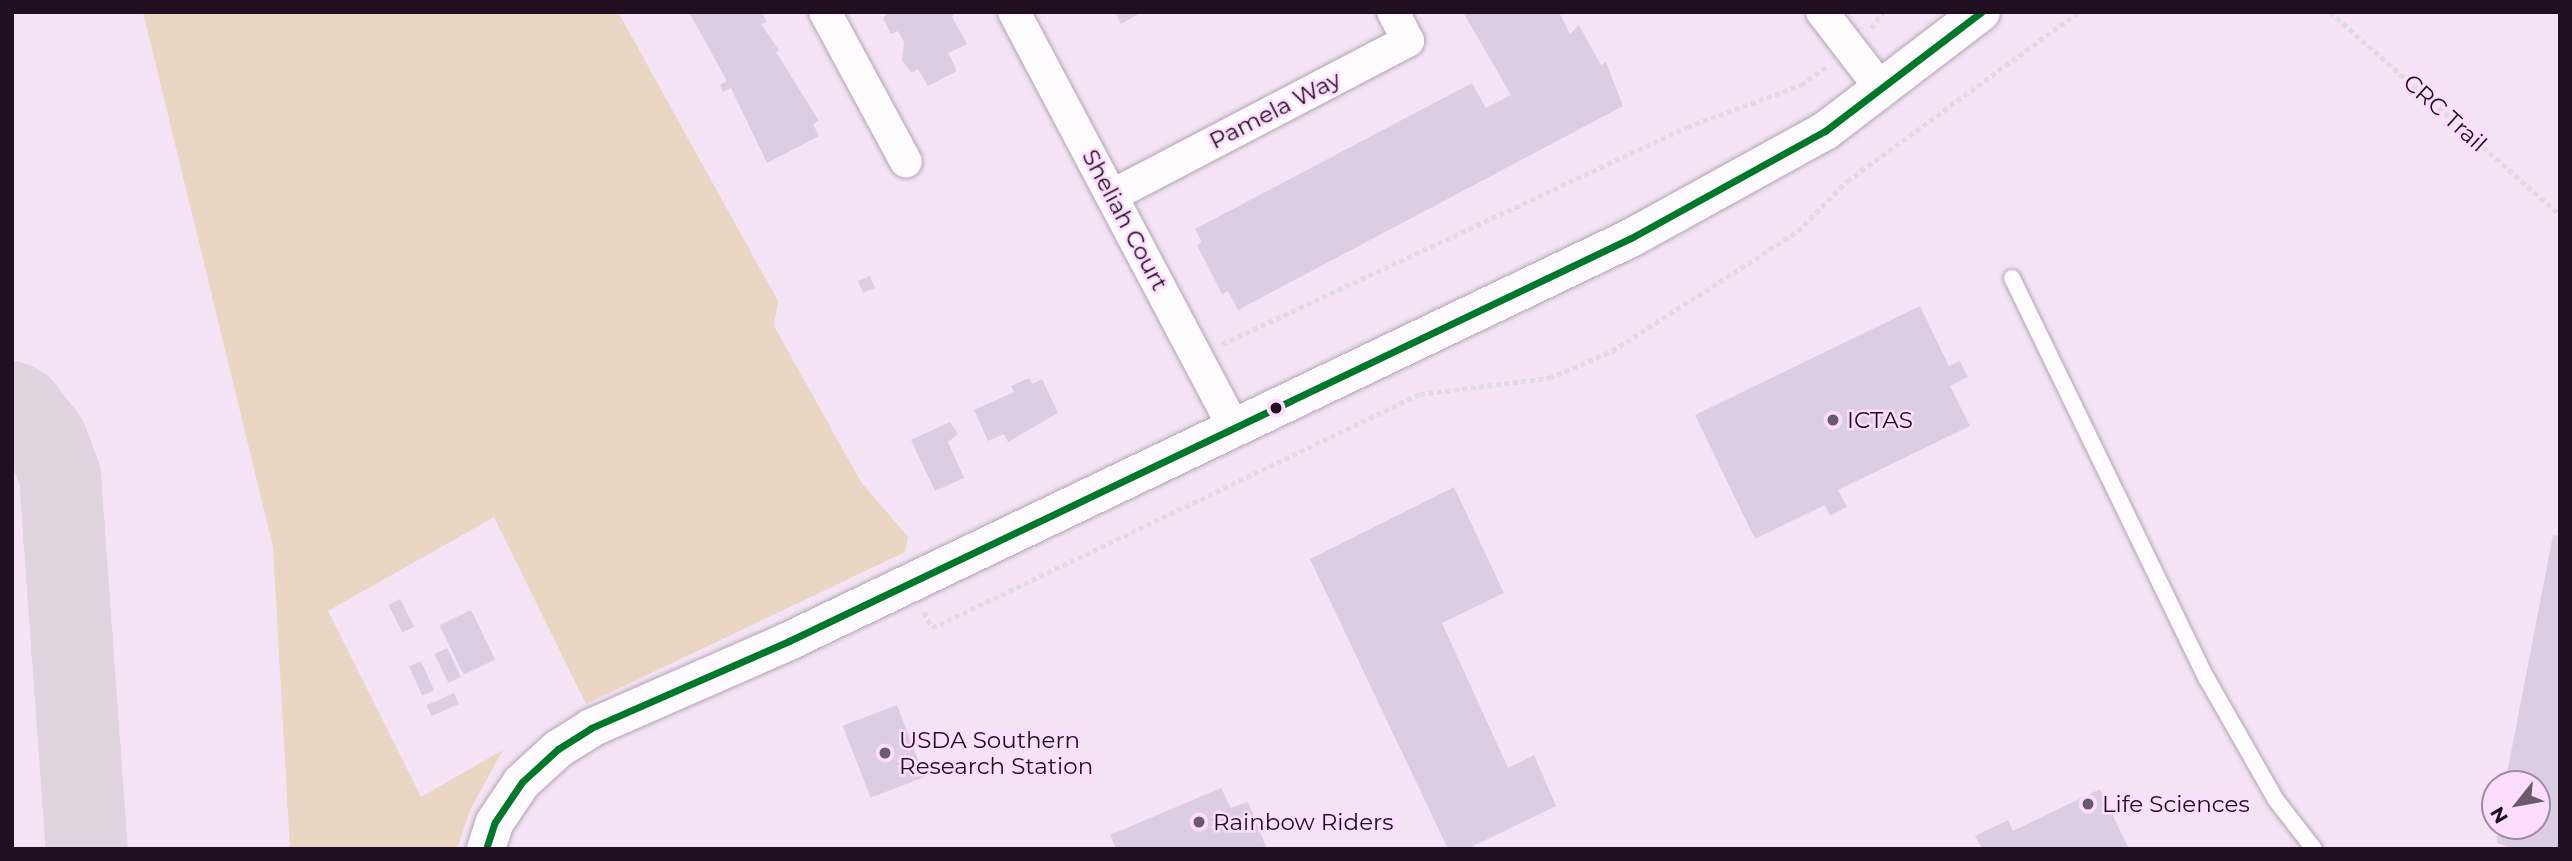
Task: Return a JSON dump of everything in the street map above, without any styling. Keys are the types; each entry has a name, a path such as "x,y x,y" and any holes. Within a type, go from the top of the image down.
{"main road":[{"path":"486,849 495,822 522,782 558,750 591,729 789,641 1678,213 1774,163 1882,90 1981,12"}],"street":[{"path":"825,12 906,162"},
{"name":"Sheliah Court","path":"1014,12 1234,428"},
{"name":"Pamela Way","path":"1113,195 1408,41 1392,12"},
{"path":"1822,12 1882,90"}],"lane":[{"path":"2012,278 2207,678 2276,800 2314,849"}],"path":[{"path":"1872,27 1883,12"},
{"path":"932,628 1420,394 1549,378 1612,351 1798,231 1847,181 2079,12"},
{"name":"CRC Trail","path":"2330,12 2560,215"},
{"path":"1214,348 1687,127 1801,85 1822,70"}],"shaded area":[{"path":"143,12 618,12 778,301 774,326 861,482 908,537 905,552 586,704 494,517 328,611 421,797 503,750 470,810 457,849 290,849 273,547"}],"building":[{"path":"689,12 762,12 767,22 761,24 779,50 776,52 819,121 813,124 819,136 767,163 731,88 723,92 720,85 727,81"},
{"path":"889,12 955,12 952,17 967,44 948,53 957,71 928,86 918,69 912,73 902,61 904,42 898,31 891,34 883,18"},
{"path":"1115,12 1142,12 1121,24"},
{"path":"1463,12 1559,12 1570,34 1579,25 1601,65 1606,62 1623,106 1238,310 1228,291 1222,294 1197,245 1202,242 1195,229 1472,83 1486,108 1511,95"},
{"path":"870,276 875,288 863,293 858,281"},
{"name":"ICTAS","path":"1920,306 1949,366 1960,361 1968,377 1950,386 1970,426 1838,490 1847,507 1830,516 1825,505 1755,539 1695,415"},
{"path":"1029,378 1032,384 1042,379 1058,413 1008,442 1004,434 988,441 974,410 1014,392 1011,386"},
{"path":"950,422 958,434 948,442 964,478 935,491 911,440"},
{"path":"1454,487 1504,593 1442,623 1508,768 1534,755 1556,806 1467,849 1448,849 1310,559"},
{"path":"2553,535 2560,536 2560,849 2513,849 2497,843 2497,840 2551,840 2551,770 2508,770"},
{"path":"400,599 414,627 402,633 388,605"},
{"path":"471,610 495,659 464,675 440,625"},
{"path":"447,648 461,677 448,683 434,654"},
{"path":"421,661 434,690 422,696 409,666"},
{"path":"454,693 459,704 431,716 427,705"},
{"path":"897,705 925,777 870,798 843,726"},
{"name":"Rainbow Riders","path":"1221,788 1231,808 1248,802 1267,849 1116,849 1110,835"},
{"name":"Life Sciences","path":"2100,789 2129,849 1977,849 1981,847 1975,836 2008,820 2013,831"}],"taxiway":[{"path":"12,402 22,408 46,439 60,476 87,849"}],"transit line":[{"name":"CRC","path":"486,849 495,822 522,782 558,749 591,728 789,641 1631,238 1825,131 1981,12"}],"place":[{"name":"ICTAS","path":"1833,420"},
{"name":"USDA Southern Research Station","path":"885,753"},
{"name":"Life Sciences","path":"2088,804"},
{"name":"Rainbow Riders","path":"1199,822"}]}
